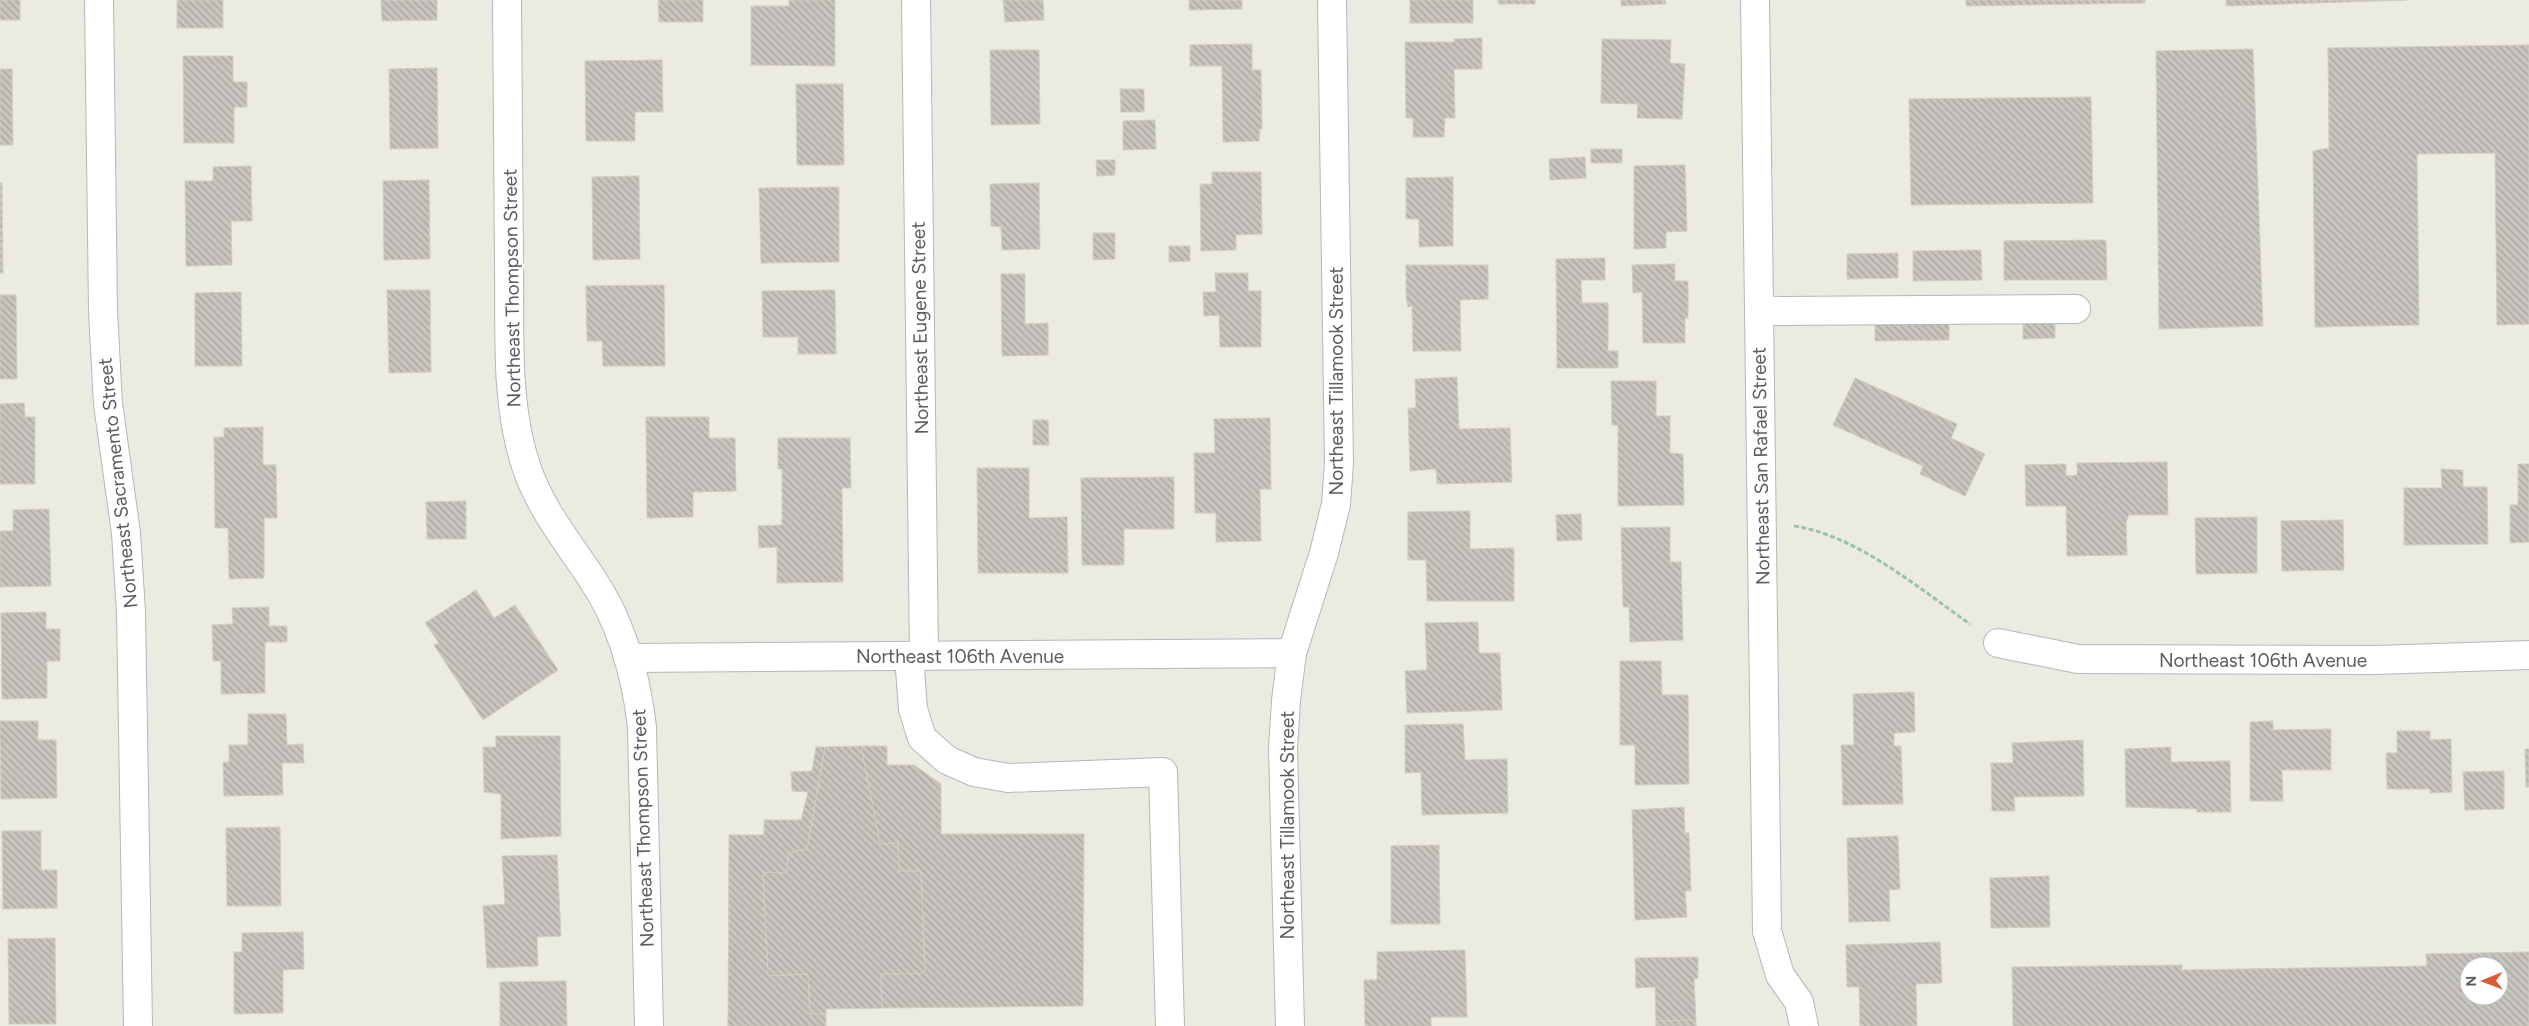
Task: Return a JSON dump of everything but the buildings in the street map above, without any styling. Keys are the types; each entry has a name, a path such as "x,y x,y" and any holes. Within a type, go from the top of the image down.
{"street":[{"name":"Northeast Sacramento Street","path":"99,0 104,331 108,404 126,533 131,612 138,1026"},
{"name":"Northeast Thompson Street","path":"507,0 511,384 516,425 526,466 541,503 592,578 612,614 628,658 638,695 642,727 649,1026"},
{"name":"Northeast Eugene Street","path":"916,0 916,656 913,709 922,738 947,760 974,772 1008,778 1163,772 1170,1026"},
{"name":"Northeast Tillamook Street","path":"1290,1026 1283,748 1286,701 1292,653 1324,553 1336,504 1339,463 1332,0"},
{"name":"Northeast San Rafael Street","path":"1755,0 1767,931 1780,975 1799,1002 1804,1026"},
{"path":"1759,311 2076,309"},
{"name":"Northeast 106th Avenue","path":"1998,643 2078,659 2375,660 2529,655"},
{"name":"Northeast 106th Avenue","path":"628,658 1292,653"}],"path":[{"path":"1761,526 1787,525 1813,529 1850,543 1915,585 1998,643"}]}
